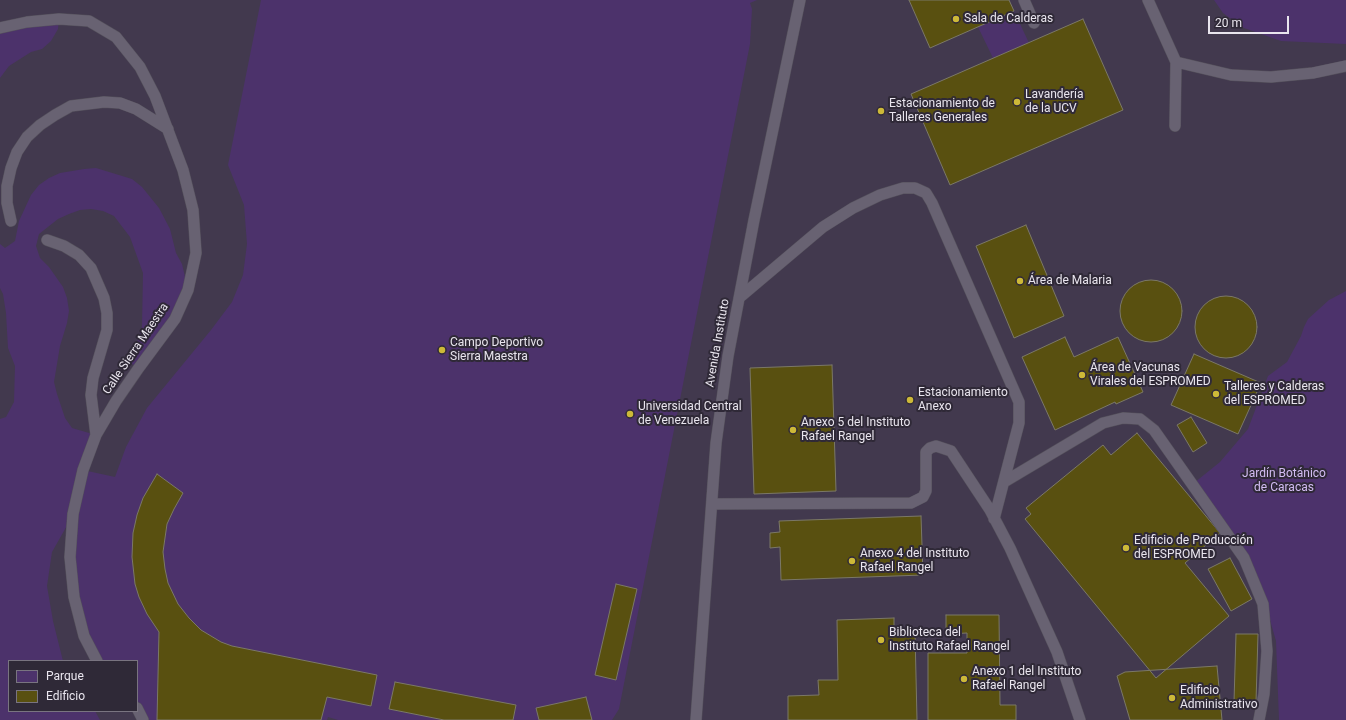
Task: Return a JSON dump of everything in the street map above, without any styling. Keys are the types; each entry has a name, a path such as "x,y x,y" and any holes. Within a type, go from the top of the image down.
{"lane":[{"name":"Avenida Instituto","path":"696,720 717,435 728,356 754,220 800,0"},
{"path":"1024,0 1034,22"},
{"path":"1148,0 1176,62 1175,126"},
{"name":"Calle Sierra Maestra","path":"0,28 27,22 59,19 89,21 116,37 140,68 155,96 183,170 194,210 196,253 188,290 175,319 133,376 96,435 83,470 73,514 70,557 74,597 84,636 97,660"},
{"path":"1176,62 1231,76 1271,78 1313,73 1346,66"},
{"path":"11,221 6,204 7,186 11,168 17,152 27,137 40,124 55,115 71,106 104,102 120,103 136,109 168,129"},
{"path":"739,298 823,227 852,208 880,195 903,188 915,188 926,193 932,203 1019,402 1019,423 994,519"},
{"path":"47,240 64,246 79,255 91,268 104,298 107,314 107,330 93,378 91,394 96,435"},
{"path":"1004,482 1103,423 1124,418 1140,419 1154,430 1244,558 1263,604 1267,651 1264,694 1259,720"},
{"path":"712,504 911,503 923,497 926,491 926,452 930,448 936,446 951,452 990,510 1016,562 1057,652 1080,720"},
{"path":"138,710 143,720"}],"shaded area":[{"name":"Universidad Central de Venezuela","path":"0,0 1346,0 1346,334 1284,639 1283,720 0,720"}],"green space":[{"name":"Campo Deportivo Sierra Maestra","path":"261,0 757,0 750,3 752,9 750,44 619,709 612,720 338,720 328,717 327,720 143,720 138,710 138,660 97,660 74,597 73,515 52,552 47,586 53,621 63,660 8,660 8,712 96,712 100,720 0,720 0,419 6,417 14,402 15,366 8,348 6,313 3,294 0,288 0,244 5,248 15,241 19,221 31,195 39,185 60,173 84,169 96,168 132,179 142,187 159,208 170,229 176,253 182,264 188,290 138,369 131,363 142,326 143,273 130,237 114,216 103,211 91,209 80,210 69,214 58,219 39,234 36,246 40,258 49,267 63,287 67,298 69,311 60,346 54,382 65,418 72,428 96,435 83,470 115,477 126,447 147,408 232,302 243,275 247,244 244,205 228,165"},
{"path":"1214,0 1346,0 1346,44 1281,41 1244,28 1223,13"},
{"path":"1014,11 1029,43 993,58 978,27"},
{"path":"59,19 58,29 51,41 42,49 31,52 9,66 0,78 0,28"},
{"name":"Jardín Botánico de Caracas","path":"1346,291 1346,720 1279,720 1276,641 1258,578 1189,487 1220,462 1248,429 1268,376 1287,362 1308,319 1329,300"}],"building":[{"name":"Sala de Calderas","path":"909,0 1009,0 1014,11 930,48"},
{"name":"Lavandería de la UCV","path":"1083,19 1123,110 950,185 911,94"},
{"name":"Área de Malaria","path":"1026,225 1064,316 1014,338 976,246"},
{"path":"1151,280 1168,285 1173,289 1177,294 1182,311 1177,328 1173,333 1168,337 1151,342 1134,337 1129,333 1125,328 1120,311 1125,294 1129,289 1134,285"},
{"path":"1226,296 1238,298 1248,305 1255,315 1257,327 1255,339 1248,349 1238,356 1226,358 1214,356 1204,349 1197,339 1195,327 1197,315 1204,305 1214,298"},
{"name":"Área de Vacunas Virales del ESPROMED","path":"1065,337 1074,357 1118,337 1143,392 1116,404 1115,402 1055,430 1022,357"},
{"name":"Talleres y Calderas del ESPROMED","path":"1194,354 1261,383 1238,434 1171,405"},
{"name":"Anexo 5 del Instituto Rafael Rangel","path":"832,365 836,491 754,494 750,368"},
{"path":"1191,417 1207,443 1193,452 1177,425"},
{"name":"Edificio de Producción del ESPROMED","path":"1137,433 1220,533 1185,563 1229,616 1156,678 1025,519 1031,514 1026,508 1103,445 1111,455"},
{"path":"157,474 183,493 167,524 163,552 168,583 178,604 189,618 201,630 221,642 232,646 377,675 371,706 327,697 321,720 157,720 159,632 147,614 139,597 135,584 132,557 133,533 137,515 143,498"},
{"name":"Anexo 4 del Instituto Rafael Rangel","path":"921,516 923,575 781,580 780,547 770,548 770,533 780,532 779,521"},
{"path":"1230,558 1252,599 1231,611 1208,569"},
{"path":"616,584 637,589 616,680 595,675"},
{"name":"Anexo 1 del Instituto Rafael Rangel","path":"946,615 999,615 1000,705 1016,705 1016,720 928,720 928,653 967,653 967,633 946,634"},
{"path":"894,618 894,633 915,633 917,720 788,720 788,696 819,695 818,680 838,680 837,620"},
{"path":"1236,634 1258,634 1256,702 1234,702"},
{"name":"Edificio Administrativo","path":"1217,666 1222,720 1130,720 1117,676 1125,672"},
{"path":"395,682 516,705 513,720 444,720 389,709"},
{"path":"586,697 592,720 539,720 536,708"}],"place":[{"name":"Sala de Calderas","path":"956,19"},
{"name":"Lavandería de la UCV","path":"1017,102"},
{"name":"Estacionamiento de Talleres Generales","path":"881,111"},
{"name":"Área de Malaria","path":"1020,281"},
{"name":"Campo Deportivo Sierra Maestra","path":"442,350"},
{"name":"Área de Vacunas Virales del ESPROMED","path":"1082,375"},
{"name":"Talleres y Calderas del ESPROMED","path":"1216,394"},
{"name":"Estacionamiento Anexo","path":"910,400"},
{"name":"Universidad Central de Venezuela","path":"630,414"},
{"name":"Anexo 5 del Instituto Rafael Rangel","path":"793,430"},
{"name":"Edificio de Producción del ESPROMED","path":"1126,548"},
{"name":"Anexo 4 del Instituto Rafael Rangel","path":"852,561"},
{"name":"Biblioteca del Instituto Rafael Rangel","path":"881,640"},
{"name":"Anexo 1 del Instituto Rafael Rangel","path":"964,679"},
{"name":"Edificio Administrativo","path":"1172,698"}]}
